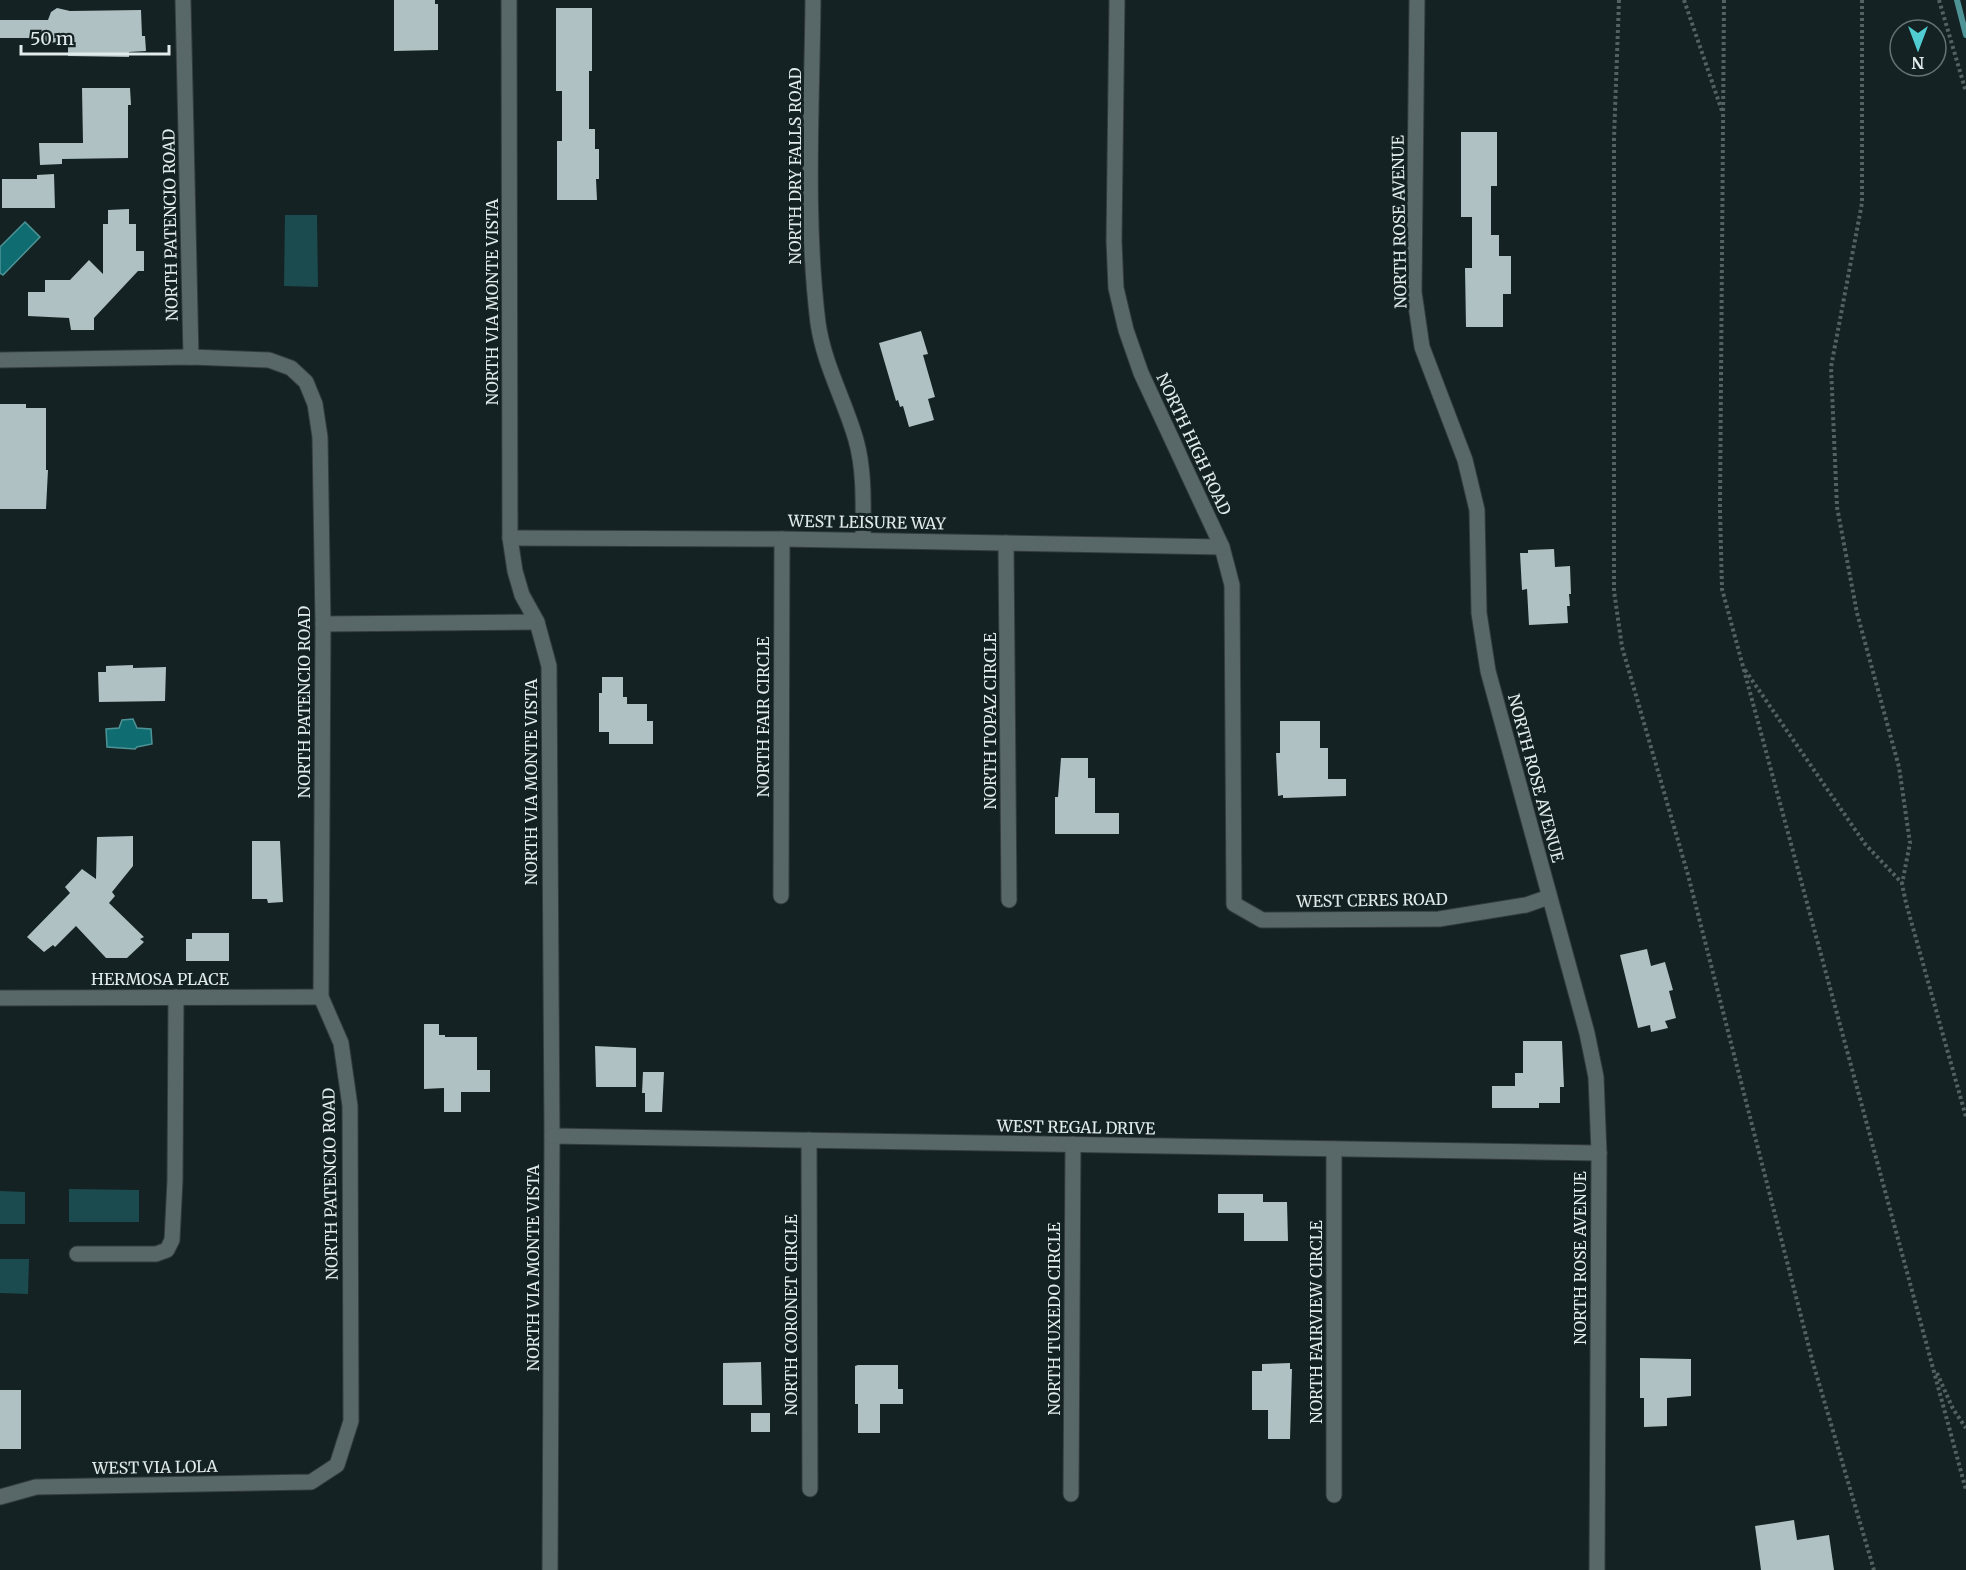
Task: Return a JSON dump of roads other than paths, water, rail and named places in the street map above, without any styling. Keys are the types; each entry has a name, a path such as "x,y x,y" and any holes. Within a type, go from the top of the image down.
{"street":[{"name":"NORTH PATENCIO ROAD","path":"183,0 191,357 269,360 291,368 306,382 315,404 320,437 323,624 321,997 340,1043 350,1106 351,1421 337,1465 311,1482"},
{"name":"NORTH VIA MONTE VISTA","path":"509,0 510,538 515,571 522,595 537,622 549,666 552,1136 550,1570"},
{"name":"NORTH DRY FALLS ROAD","path":"813,0 811,247 819,326 830,371 856,441 863,490 863,540"},
{"name":"NORTH HIGH ROAD","path":"1117,0 1114,241 1116,288 1126,330 1141,373 1222,547 1232,585 1234,904"},
{"name":"NORTH ROSE AVENUE","path":"1417,0 1414,292 1422,346 1465,460 1477,510 1479,613 1488,671 1587,1032 1596,1077 1599,1153 1597,1570"},
{"path":"0,360 191,357"},
{"name":"WEST LEISURE WAY","path":"510,538 863,540 1222,547"},
{"name":"NORTH FAIR CIRCLE","path":"781,896 782,539"},
{"name":"NORTH TOPAZ CIRCLE","path":"1006,543 1009,900"},
{"path":"323,624 537,622"},
{"name":"WEST CERES ROAD","path":"1234,904 1262,920 1439,919 1526,905 1550,897"},
{"path":"77,1254 156,1254 167,1250 172,1240 175,1180 176,997"},
{"name":"HERMOSA PLACE","path":"0,998 321,997"},
{"name":"WEST REGAL DRIVE","path":"552,1136 1599,1153"},
{"name":"NORTH CORONET CIRCLE","path":"809,1140 810,1489"},
{"name":"NORTH TUXEDO CIRCLE","path":"1071,1494 1073,1144"},
{"name":"NORTH FAIRVIEW CIRCLE","path":"1334,1149 1334,1495"},
{"name":"WEST VIA LOLA","path":"0,1497 36,1487 311,1482"}],"waterway":[{"path":"1957,0 1966,35"}]}
